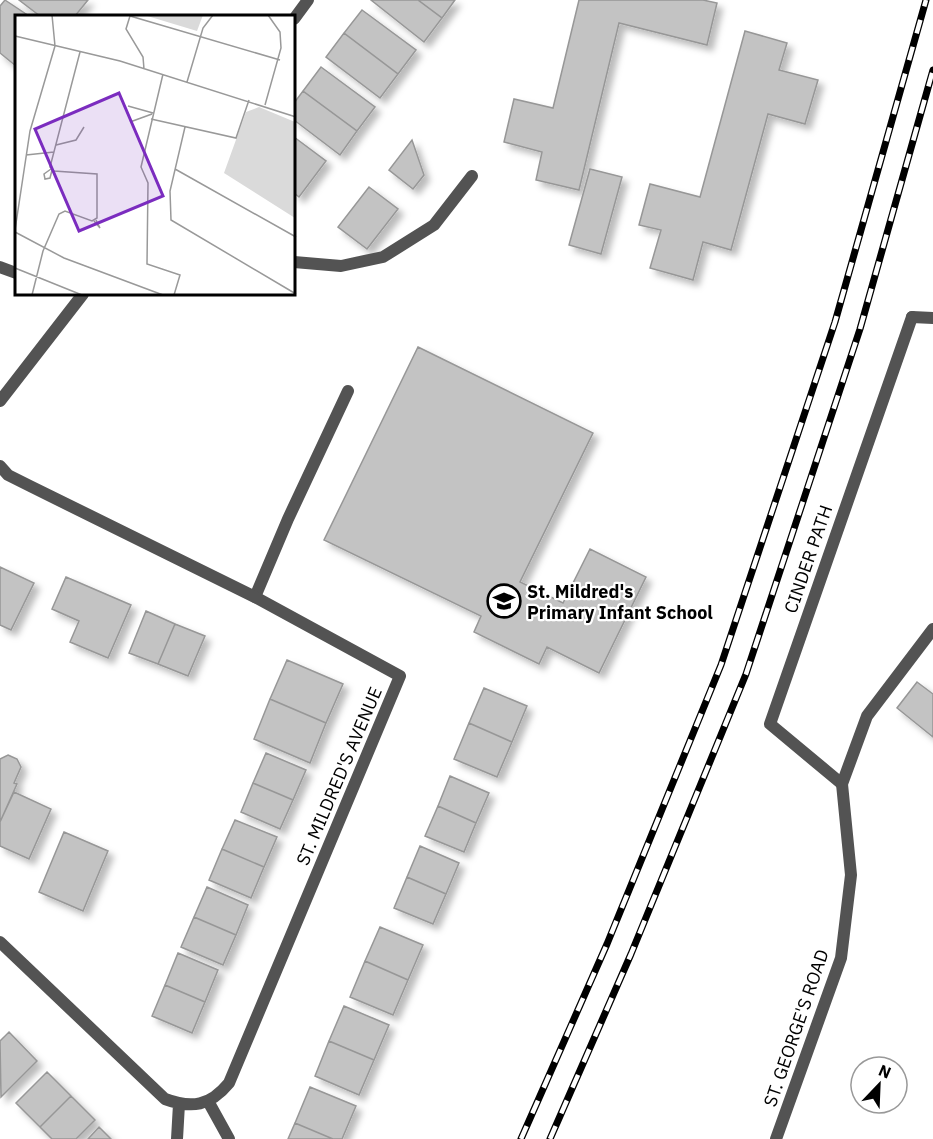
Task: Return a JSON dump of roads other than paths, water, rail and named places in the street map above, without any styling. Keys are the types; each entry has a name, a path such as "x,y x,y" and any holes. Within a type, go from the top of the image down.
{"street":[{"path":"296,16 309,0"},
{"path":"296,262 341,266 383,257 435,225 471,176"},
{"path":"0,267 15,273"},
{"path":"0,401 81,296"},
{"name":"CINDER PATH","path":"842,784 770,724 912,317 933,318"},
{"path":"255,597 348,391"},
{"name":"ST. MILDRED'S AVENUE","path":"0,466 8,475 255,597 400,676 229,1083 220,1094 208,1101"},
{"path":"842,784 867,716 933,629"},
{"name":"ST. GEORGE'S ROAD","path":"776,1139 841,958 851,875 842,784"},
{"path":"0,942 165,1099 179,1104 196,1105 208,1101 229,1139"},
{"path":"177,1139 179,1104"}],"railway":[{"path":"521,1139 607,944 721,665 835,322 926,0"},
{"path":"550,1139 631,954 746,674 860,329 933,70"}],"place":[{"name":"St. Mildred's Primary Infant School","path":"504,601"}]}
